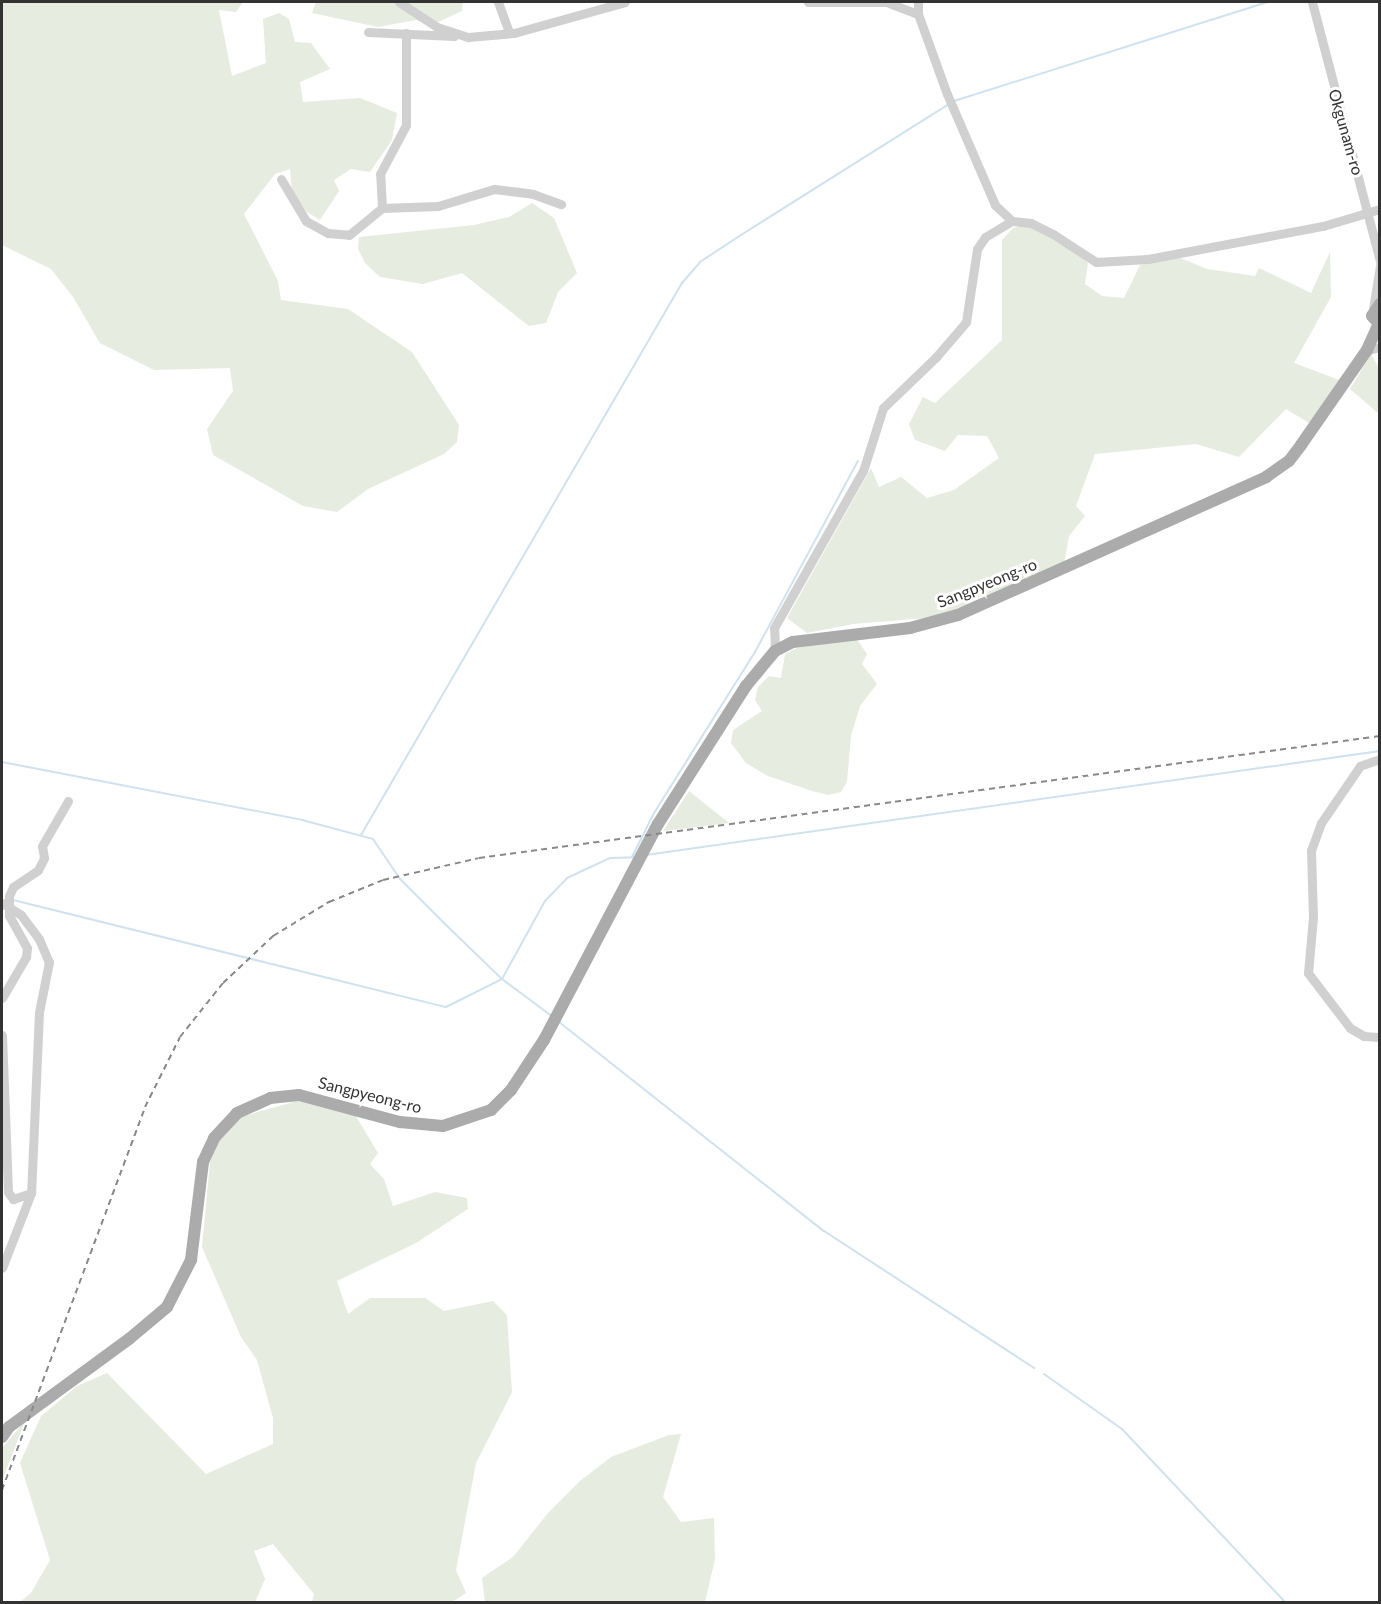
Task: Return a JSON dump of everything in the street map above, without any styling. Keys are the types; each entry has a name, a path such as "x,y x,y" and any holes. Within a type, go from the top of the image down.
{"main road":[{"path":"1376,306 1372,316 1379,325"},
{"name":"Sangpyeong-ro","path":"2,1437 9,1427 129,1340 167,1307 191,1260 203,1162 214,1138 237,1113 270,1098 299,1095 400,1122 427,1126 455,1125 491,1110 511,1090 551,1026 644,846 746,686 775,651 793,642 910,628 958,615 1235,493 1289,460 1373,348 1379,325"}],"street":[{"path":"399,2 437,27 468,37"},
{"path":"498,2 509,33"},
{"path":"368,32 468,37 509,33 625,2"},
{"path":"808,2 892,2 918,14"},
{"path":"918,2 918,14 1002,221 996,230"},
{"name":"Okgunam-ro","path":"1312,2 1369,212 1380,264"},
{"path":"382,208 380,174 406,125 406,33"},
{"path":"281,179 306,220 328,232 349,235 382,208 438,206 494,189 523,191 561,204"},
{"path":"995,205 1012,221 1046,230 1096,262 1120,263 1323,226 1380,209"},
{"path":"775,651 774,628 863,471 883,408 944,349 966,322 977,249 985,237 1012,221"},
{"path":"1376,306 1380,264"},
{"path":"1380,759 1360,766 1322,823 1311,850 1313,917 1308,973 1350,1028 1364,1036 1380,1037"},
{"path":"2,998 27,948 9,916 6,901 13,887 38,870 44,858 42,846 68,801"},
{"path":"2,1268 31,1193 39,1012 49,962 39,939 6,901"},
{"path":"2,1035 8,1192 14,1199 31,1193"}],"shaded area":[{"path":"2,2 243,2 236,12 219,10 232,76 266,63 263,19 279,13 289,19 295,42 311,43 330,69 300,82 303,102 360,98 397,113 392,140 370,172 351,169 334,180 339,191 320,220 307,212 292,193 290,169 275,174 244,214 278,281 281,300 348,309 412,352 459,425 457,442 444,454 368,489 337,512 303,506 213,455 207,429 233,391 230,368 154,370 100,343 73,297 51,269 2,245"},
{"path":"316,2 463,2 462,11 432,25 416,20 378,27 312,13"},
{"path":"532,203 554,218 577,273 558,292 546,323 529,326 462,273 423,284 380,277 365,263 358,249 359,237 474,225 509,217"},
{"path":"1027,225 1080,255 1088,263 1085,284 1102,296 1124,298 1140,265 1178,257 1207,269 1255,276 1259,268 1311,293 1330,252 1331,297 1294,363 1342,381 1309,423 1286,409 1239,457 1196,444 1095,454 1076,506 1085,516 1069,536 1064,564 939,617 853,624 807,633 787,618 871,468 879,487 901,477 927,498 954,490 999,458 987,436 958,435 945,451 915,440 909,424 923,397 935,403 1002,340 1002,240 1013,228"},
{"path":"1371,354 1379,368 1379,414 1350,389"},
{"path":"856,638 867,654 862,664 877,684 860,706 851,736 847,782 841,792 828,795 812,791 768,776 746,763 731,743 733,730 762,711 755,700 758,687 769,676 781,678 785,654 797,648"},
{"path":"689,791 729,823 663,831"},
{"path":"297,1101 356,1116 378,1153 370,1164 384,1179 393,1206 435,1192 467,1198 468,1209 416,1243 337,1281 348,1314 370,1298 425,1298 444,1311 493,1301 507,1315 512,1392 476,1463 456,1570 466,1593 452,1602 312,1602 314,1594 273,1544 254,1551 265,1579 255,1602 20,1602 31,1593 50,1560 20,1463 41,1416 77,1386 107,1373 206,1474 273,1444 273,1418 257,1360 241,1337 202,1247 210,1162 218,1141 240,1117"},
{"path":"25,1421 2,1481 2,1448"},
{"path":"681,1434 663,1497 681,1522 714,1518 715,1559 705,1602 485,1602 482,1578 513,1557 548,1513 580,1481 611,1457 669,1435"}],"waterway":[{"path":"954,101 1268,2"},
{"path":"361,835 682,283 700,262 949,104"},
{"path":"632,857 654,813 755,652 858,461"},
{"path":"646,855 1380,751"},
{"path":"2,762 302,820 373,839 400,879 445,924 502,979 553,1017"},
{"path":"13,900 446,1007 502,979 545,901 567,878 610,858 635,857"},
{"path":"559,1022 824,1231 1034,1368"},
{"path":"1044,1374 1122,1429 1285,1602"}],"railway":[{"path":"2,1490 145,1107 180,1037 223,983 273,936 329,902 383,880 479,858 1380,736"}]}
